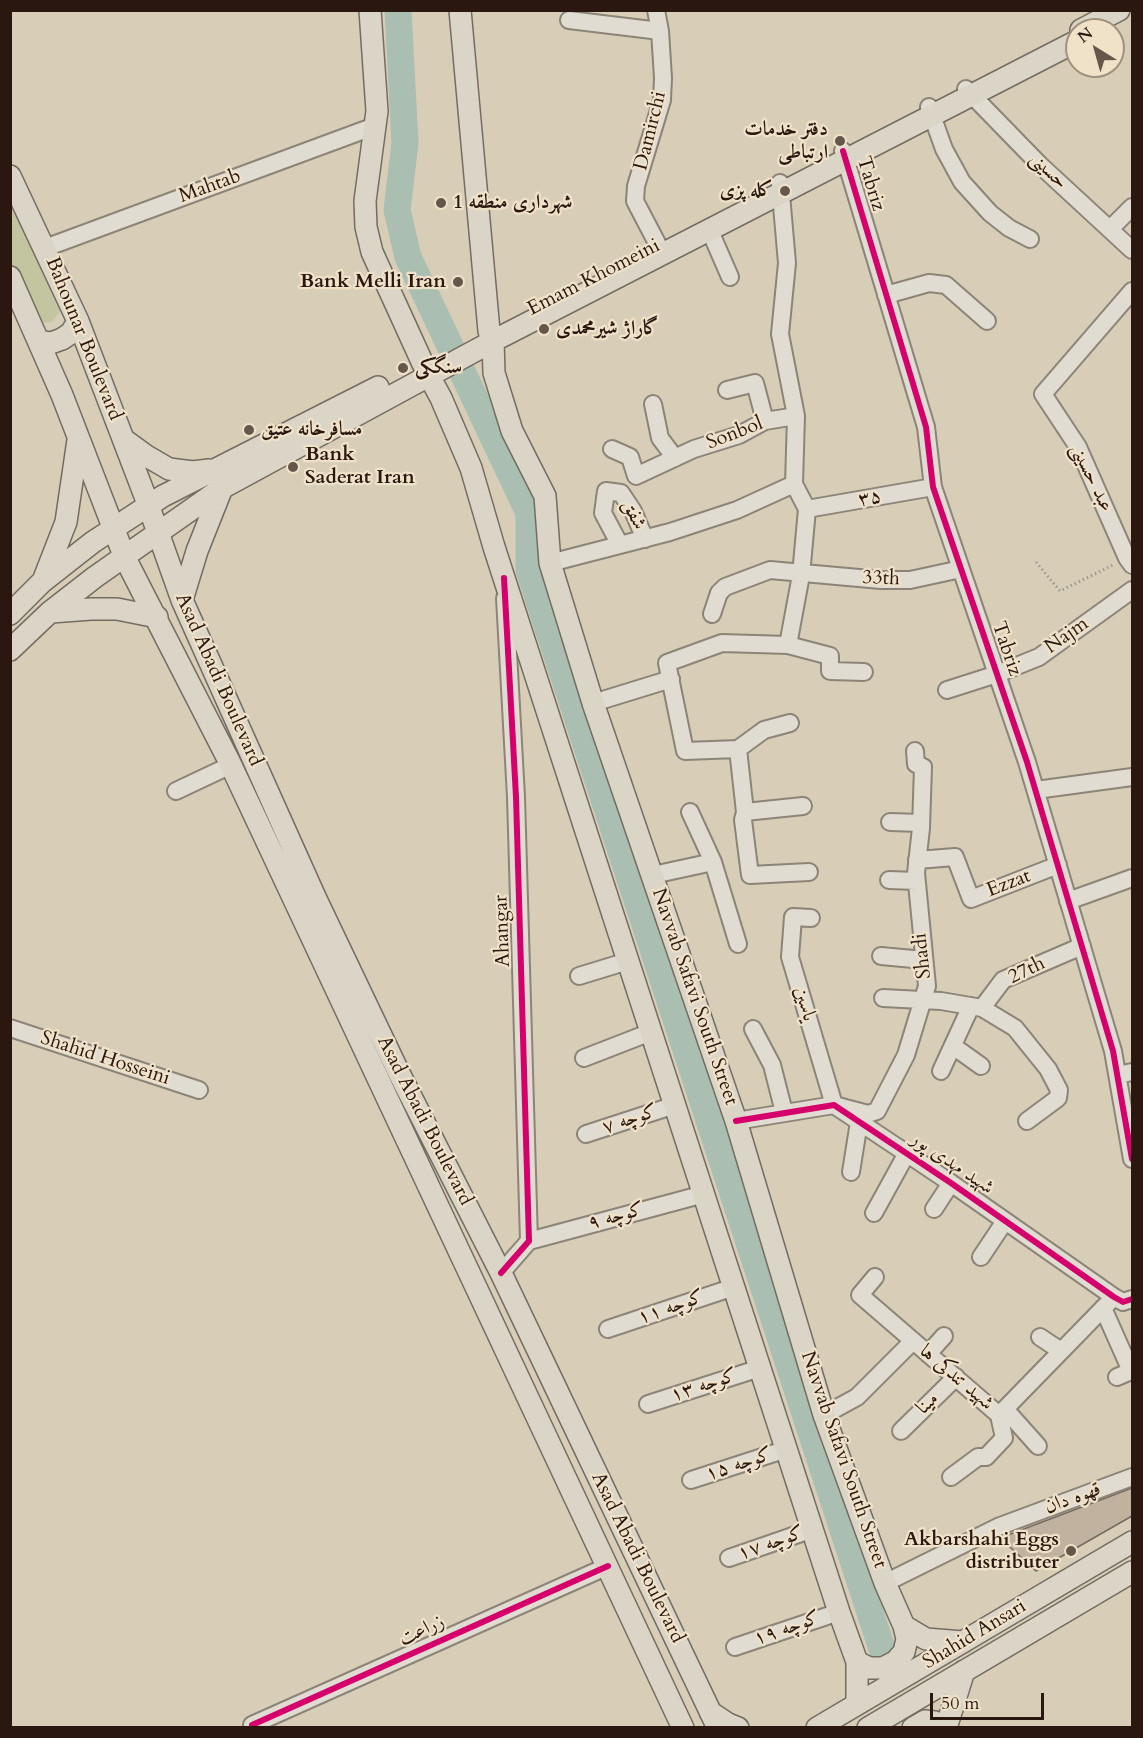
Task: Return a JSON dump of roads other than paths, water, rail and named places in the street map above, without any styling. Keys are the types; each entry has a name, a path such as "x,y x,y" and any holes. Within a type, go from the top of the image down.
{"main road":[{"path":"370,10 376,111 365,201 366,227 372,252 431,368 441,398 471,468 607,920 628,960 857,1662 857,1704"},
{"name":"Navvab Safavi South Street","path":"460,10 486,339 494,374 512,431 545,496 550,563 594,704 736,1121 824,1415 885,1583 904,1626"},
{"path":"1104,18 1119,10"},
{"name":"Emam Khomeini","path":"970,92 1065,39"},
{"name":"Emam Khomeini","path":"10,650 50,612 158,535 239,458 431,368 930,112 1065,47"},
{"name":"Bahounar Boulevard","path":"10,176 78,321 148,506"},
{"name":"Emam Khomeini","path":"661,250 710,231 781,188"},
{"name":"Bahounar Boulevard","path":"10,277 78,436 124,558"},
{"path":"39,341 51,343 62,339 71,333 78,321"},
{"path":"42,582 66,522 78,436"},
{"path":"123,439 169,469 193,472 217,479 182,600"},
{"name":"Emam Khomeini","path":"10,614 42,582 112,528 148,506 217,479"},
{"name":"Asad Abadi Boulevard","path":"148,506 182,600 320,908 400,1075 501,1273 714,1720"},
{"name":"Asad Abadi Boulevard","path":"124,558 157,617 231,765 683,1728"},
{"path":"50,612 117,609 157,617"},
{"path":"520,1377 545,1366"},
{"name":"Shahid Ansari","path":"815,1727 1129,1546"},
{"name":"Shahid Ansari","path":"873,1726 1132,1572"},
{"path":"857,1662 869,1668 883,1668 895,1662 904,1652 907,1639 904,1626"},
{"path":"904,1626 926,1639 963,1642"},
{"path":"946,1728 964,1671"},
{"path":"714,1720 738,1728"},
{"path":"913,1728 926,1721 935,1722 940,1728"}],"street":[{"name":"Damirchi","path":"656,10 660,31 662,100 636,186 635,201 661,250"},
{"path":"569,20 660,31"},
{"name":"حسینی","path":"970,92 1040,165 1132,250"},
{"path":"930,112 944,149 962,182 990,213 1009,228 1029,239"},
{"name":"Mahtab","path":"45,248 375,126"},
{"name":"Tabriz","path":"844,156 926,426 933,487 1036,790 1113,1051 1125,1073 1132,1159"},
{"path":"781,188 787,262 780,334 796,416 794,484 807,509 801,575 788,645"},
{"path":"1110,229 1132,207"},
{"path":"710,231 730,277"},
{"path":"886,295 929,283 946,285 987,321"},
{"name":"عبد حسینی","path":"1130,561 1078,447 1043,394 1131,295"},
{"path":"728,390 755,383 765,421"},
{"path":"652,404 660,438 675,458"},
{"name":"Sonbol","path":"612,449 630,457 636,476 694,449 740,435 765,421 796,416"},
{"path":"550,563 645,538 737,510 794,484"},
{"name":"۳۵","path":"807,509 933,487"},
{"name":"شفق","path":"620,545 603,513 606,491 621,492 633,511 645,538"},
{"name":"33th","path":"712,614 719,593 725,587 770,570 801,575 910,580 961,569"},
{"name":"Ahangar","path":"504,578 516,796 528,1241"},
{"name":"Najm","path":"947,690 997,674 1039,657 1132,590"},
{"path":"790,723 765,730 738,749 685,751 667,663 722,643 788,645 830,656 830,671 864,672"},
{"path":"594,704 671,679"},
{"path":"738,749 745,812 743,820 750,874 809,872"},
{"name":"Shadi","path":"834,1105 868,1114 877,1111 906,1055 924,1000 927,986 916,881 923,767 916,764 915,751"},
{"path":"176,791 231,765"},
{"path":"1036,790 1132,777"},
{"path":"745,812 803,806"},
{"path":"690,812 713,862 738,944"},
{"path":"890,822 921,824"},
{"name":"Ezzat","path":"917,860 955,857 971,899 1058,865"},
{"path":"653,875 713,862"},
{"path":"1068,901 1132,878"},
{"path":"889,880 916,881"},
{"name":"یاسین","path":"811,918 793,918 790,957 834,1105"},
{"name":"27th","path":"941,1071 952,1046 977,1007 1003,980 1082,946"},
{"path":"882,956 924,960"},
{"path":"579,976 628,960"},
{"path":"883,998 924,1000 977,1007 1015,1028 1048,1069 1059,1090 1058,1098 1027,1121"},
{"name":"Shahid Hosseini","path":"10,1028 199,1090"},
{"path":"753,1029 772,1065 784,1112"},
{"path":"584,1058 651,1032"},
{"path":"952,1046 981,1066"},
{"name":"کوچه ۷","path":"586,1134 675,1105"},
{"path":"736,1121 834,1105"},
{"name":"شهید مهدی پور","path":"834,1105 1005,1221 1109,1302 1123,1302 1132,1299"},
{"path":"851,1172 859,1122"},
{"path":"874,1213 907,1154"},
{"path":"934,1209 951,1183"},
{"name":"کوچه ۹","path":"528,1241 704,1194"},
{"path":"981,1257 1005,1221"},
{"path":"501,1273 528,1241"},
{"name":"شهید تندکی ها","path":"875,1277 860,1295 928,1354 1002,1412 1109,1302"},
{"name":"کوچه ۱۱","path":"608,1329 734,1287"},
{"path":"1109,1302 1131,1371 1117,1377"},
{"path":"928,1354 944,1336"},
{"path":"1040,1336 1061,1351"},
{"path":"824,1415 857,1397 913,1341"},
{"name":"کوچه ۱۳","path":"648,1404 760,1368"},
{"name":"مینا","path":"901,1431 956,1377"},
{"path":"1002,1412 1038,1446"},
{"path":"951,1478 978,1457 986,1456 1004,1438 1002,1412"},
{"name":"کوچه ۱۵","path":"691,1480 787,1449"},
{"name":"قهوه دان","path":"885,1583 1000,1526 1132,1477"},
{"name":"کوچه ۱۷","path":"729,1558 813,1529"},
{"name":"زراعت","path":"253,1728 252,1725 608,1566"},
{"name":"کوچه ۱۹","path":"735,1647 839,1612"}],"waterway":[{"path":"398,10 405,143 397,210 408,257 529,513 529,570 884,1655"}],"place":[{"name":"دفتر خدمات ارتباطی","path":"840,141"},
{"name":"کله پزی","path":"785,191"},
{"name":"شهرداری منطقه 1","path":"441,203"},
{"name":"Bank Melli Iran","path":"458,282"},
{"name":"گاراژ شیرمحمدی","path":"544,329"},
{"name":"سنگکی","path":"403,368"},
{"name":"مسافرخانه عتیق","path":"249,430"},
{"name":"Bank Saderat Iran","path":"293,467"},
{"name":"Akbarshahi Eggs distributer","path":"1071,1551"}]}
